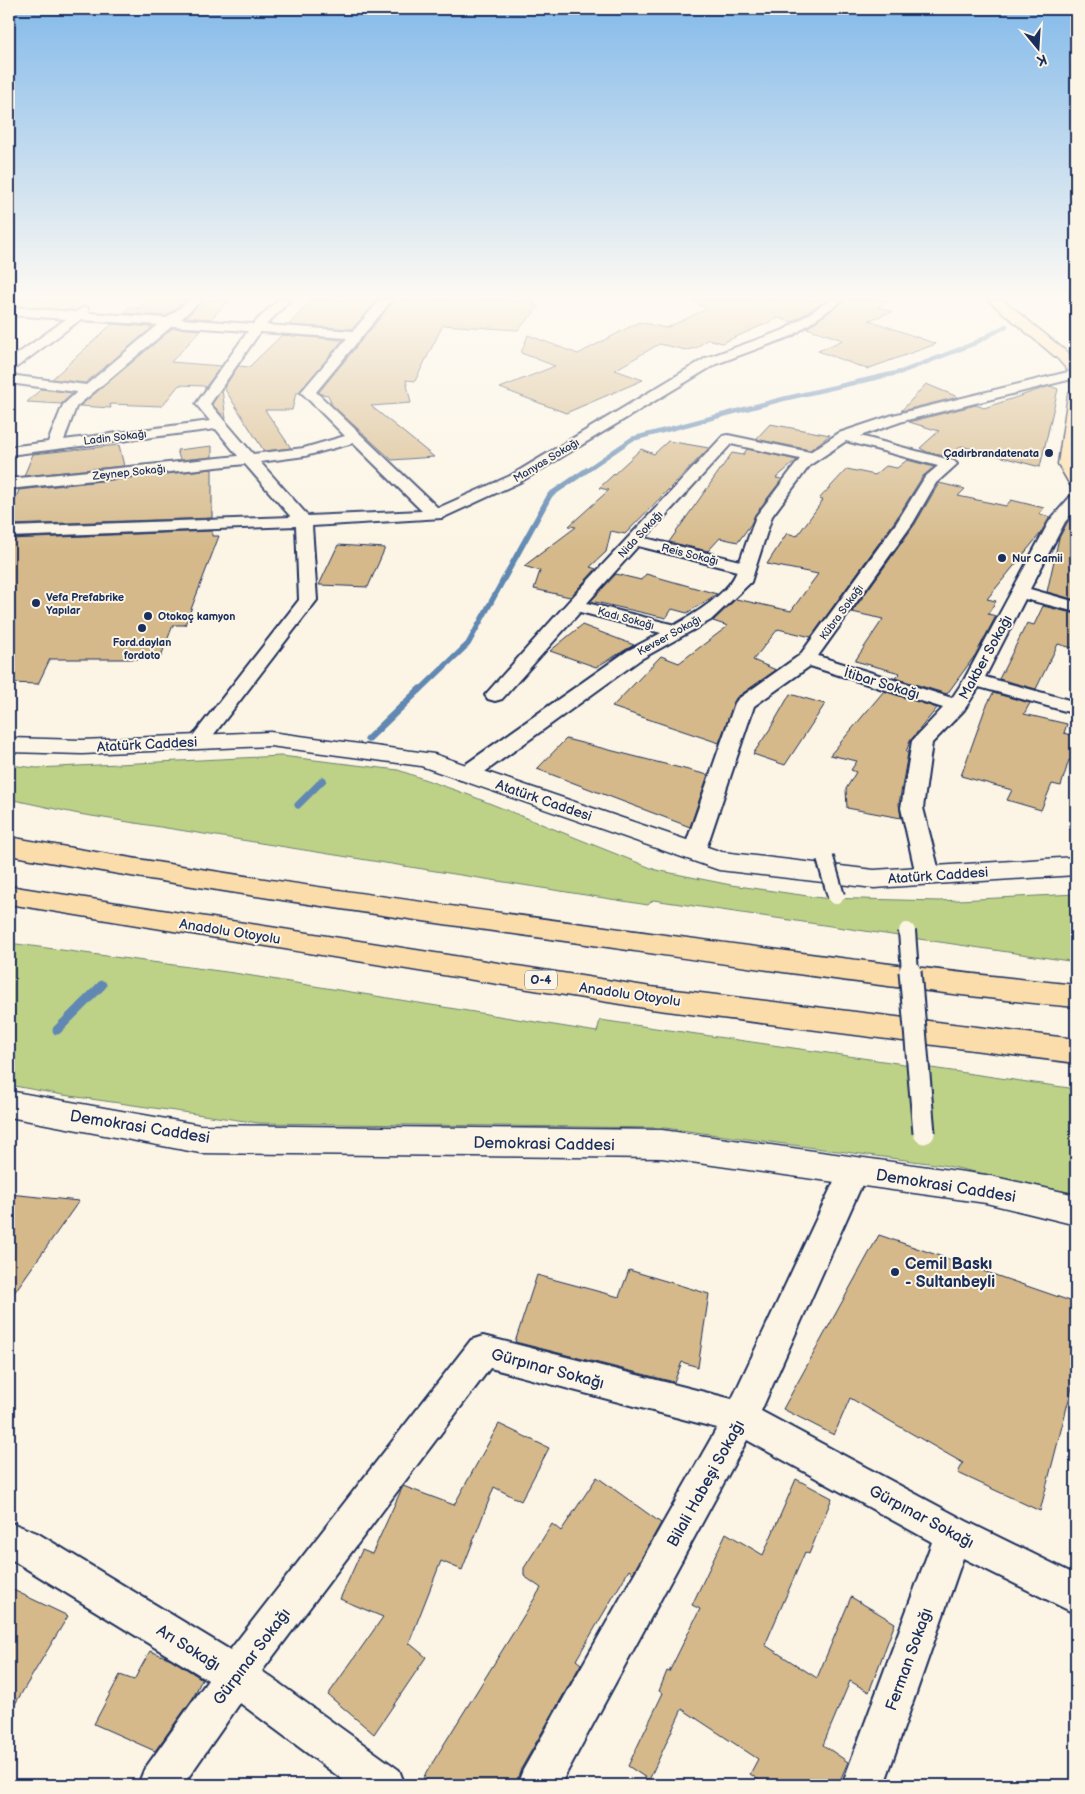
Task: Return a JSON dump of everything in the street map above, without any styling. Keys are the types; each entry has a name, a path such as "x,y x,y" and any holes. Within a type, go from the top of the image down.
{"main road":[{"path":"1076,395 1067,464 1076,481"},
{"path":"9,829 146,871"},
{"path":"9,846 146,871 406,910 817,966 1076,996"},
{"name":"Anadolu Otoyolu","path":"9,895 651,998 1076,1051"}],"street":[{"path":"46,384 88,389"},
{"path":"54,445 70,405 95,384"},
{"path":"198,742 308,600 304,521 203,404 217,384"},
{"path":"315,384 308,392 436,515"},
{"name":"Manyas Sokağı","path":"436,515 515,478 673,384"},
{"name":"Kevser Sokağı","path":"467,774 634,655 705,616 742,582 764,516 805,462 844,436 898,418 1031,384"},
{"name":"Ladin Sokağı","path":"9,451 220,424"},
{"name":"Kübra Sokağı","path":"694,852 745,703 807,659 905,523 930,480 949,464 844,436"},
{"name":"Zeynep Sokağı","path":"9,484 305,452 355,438"},
{"name":"Nida Sokağı","path":"495,695 634,540 728,439 812,458"},
{"name":"Makber Sokağı","path":"928,875 912,808 922,741 957,706 974,680 1058,520 1076,500"},
{"path":"9,532 436,515"},
{"name":"Reis Sokağı","path":"634,540 747,568"},
{"path":"1020,592 1076,606"},
{"name":"Kadı Sokağı","path":"575,605 676,631"},
{"name":"İtibar Sokağı","path":"807,659 957,706"},
{"path":"974,680 1076,708"},
{"name":"Atatürk Caddesi","path":"9,745 82,747 270,739 425,759 719,861 874,879 1076,866"},
{"path":"825,858 836,896"},
{"path":"907,931 924,1133"},
{"name":"Demokrasi Caddesi","path":"9,1104 200,1139 662,1144 986,1189 1076,1210"},
{"name":"Bilali Habeşi Sokağı","path":"538,1785 741,1418 853,1171"},
{"name":"Gürpınar Sokağı","path":"159,1785 235,1675 483,1351 741,1418 953,1534 1076,1595"},
{"name":"Ferman Sokağı","path":"863,1785 953,1534"},
{"name":"Arı Sokağı","path":"9,1540 24,1546 235,1675 384,1785"}],"green space":[{"path":"281,756 398,770 469,795 656,870 731,885 822,898 939,901 1076,894 1076,962 653,900 648,905 79,814 9,799 9,765 37,768"},
{"path":"9,943 234,973 597,1032 600,1020 1076,1089 1076,1194 943,1165 665,1128 259,1123 63,1095 9,1085"}],"building":[{"path":"107,384 208,384 205,388 204,386 179,385 162,406 110,404 111,408 80,406"},
{"path":"227,384 306,384 300,393 296,393 292,410 265,410 291,448 264,451 224,388"},
{"path":"326,384 407,384 411,403 371,406 434,457 392,460 332,405 328,395 319,392"},
{"path":"511,384 634,384 566,413 500,388"},
{"path":"926,384 958,397 901,411"},
{"path":"1050,386 1058,389 1040,467 961,446 948,457 927,452 920,448 939,431 909,422 976,405 984,408"},
{"path":"41,389 73,393 61,404 27,402"},
{"path":"222,389 226,419 212,404"},
{"path":"770,424 830,435 810,450 756,439"},
{"path":"668,441 709,448 625,534 611,531 606,552 590,567 596,569 570,597 534,589 540,571 524,566 576,527 569,526 609,490 599,488 641,449 654,454"},
{"path":"119,445 124,466 24,476 33,454"},
{"path":"212,446 212,457 180,460 177,450"},
{"path":"747,449 797,460 776,478 782,479 755,515 738,542 720,538 708,551 669,542 732,453 743,455"},
{"path":"907,460 934,467 923,476 895,521 811,637 778,629 753,660 776,670 736,698 719,743 612,707 661,656 679,663 728,626 713,621 736,599 791,611 818,574 767,564 787,533 797,536 823,500 819,499 847,469 875,475 886,466 897,468"},
{"path":"212,469 212,518 9,525 9,516 19,490"},
{"path":"939,483 965,489 958,496 1006,506 1011,500 1044,508 1039,514 1050,517 1040,534 987,599 996,601 988,614 996,616 976,654 947,694 895,678 900,673 855,661 883,619 852,612 915,524"},
{"path":"1076,512 1076,600 1047,592 1059,538 1067,523"},
{"path":"212,531 212,536 219,536 185,625 173,625 160,659 50,659 38,684 9,683 9,539"},
{"path":"338,545 385,548 368,587 319,585"},
{"path":"616,574 641,580 646,574 717,594 687,613 672,609 666,618 591,601"},
{"path":"1043,606 1076,614 1076,649 1058,644 1036,689 999,679 1027,623 1034,625"},
{"path":"582,625 634,645 596,667 550,651"},
{"path":"884,691 937,708 910,741 906,752 908,753 899,804 901,818 847,808 846,789 856,772 851,770 857,761 830,755"},
{"path":"993,693 1030,703 1024,714 1067,724 1064,733 1076,736 1076,761 1069,760 1061,786 1052,784 1041,810 1007,800 1012,790 961,776 985,709"},
{"path":"790,694 825,704 785,765 753,754"},
{"path":"566,739 708,775 690,827 537,769"},
{"path":"9,1194 79,1201 9,1300"},
{"path":"879,1235 1076,1303 1076,1372 1040,1511 958,1473 963,1463 850,1398 834,1435 783,1409"},
{"path":"629,1270 709,1294 698,1367 682,1362 674,1382 515,1342 537,1275 619,1297"},
{"path":"499,1424 549,1448 521,1501 494,1487 462,1570 441,1561 409,1643 426,1657 374,1734 328,1695 383,1617 340,1599 362,1550 372,1554 403,1486 454,1505"},
{"path":"597,1477 661,1523 633,1573 629,1570 576,1660 581,1664 521,1769 515,1785 433,1785 423,1778 541,1588 524,1576 524,1568 552,1524 561,1531"},
{"path":"796,1479 832,1498 809,1554 805,1552 765,1645 817,1678 851,1597 895,1623 869,1692 850,1681 823,1745 848,1762 838,1785 766,1785 750,1774 758,1759 682,1709 649,1780 628,1766 663,1693 659,1691 667,1671 669,1672 700,1609 692,1605 726,1533 763,1555"},
{"path":"9,1588 68,1616 9,1714"},
{"path":"150,1651 171,1659 202,1679 193,1698 155,1751 94,1724 120,1675 134,1680"}],"waterway":[{"path":"585,471 632,439 783,399 850,384"},
{"path":"419,691 468,644 550,495 587,470"},
{"path":"368,739 420,689"},
{"path":"298,805 323,780"},
{"path":"57,1030 102,985"}],"place":[{"name":"Çadırbrandatenata","path":"1049,453"},
{"name":"Nur Camii","path":"1002,558"},
{"name":"Vefa Prefabrike Yapılar","path":"36,603"},
{"name":"Otokoç kamyon","path":"148,616"},
{"name":"Ford.daylan fordoto","path":"142,628"},
{"name":"Cemil Baskı - Sultanbeyli","path":"895,1272"}]}
